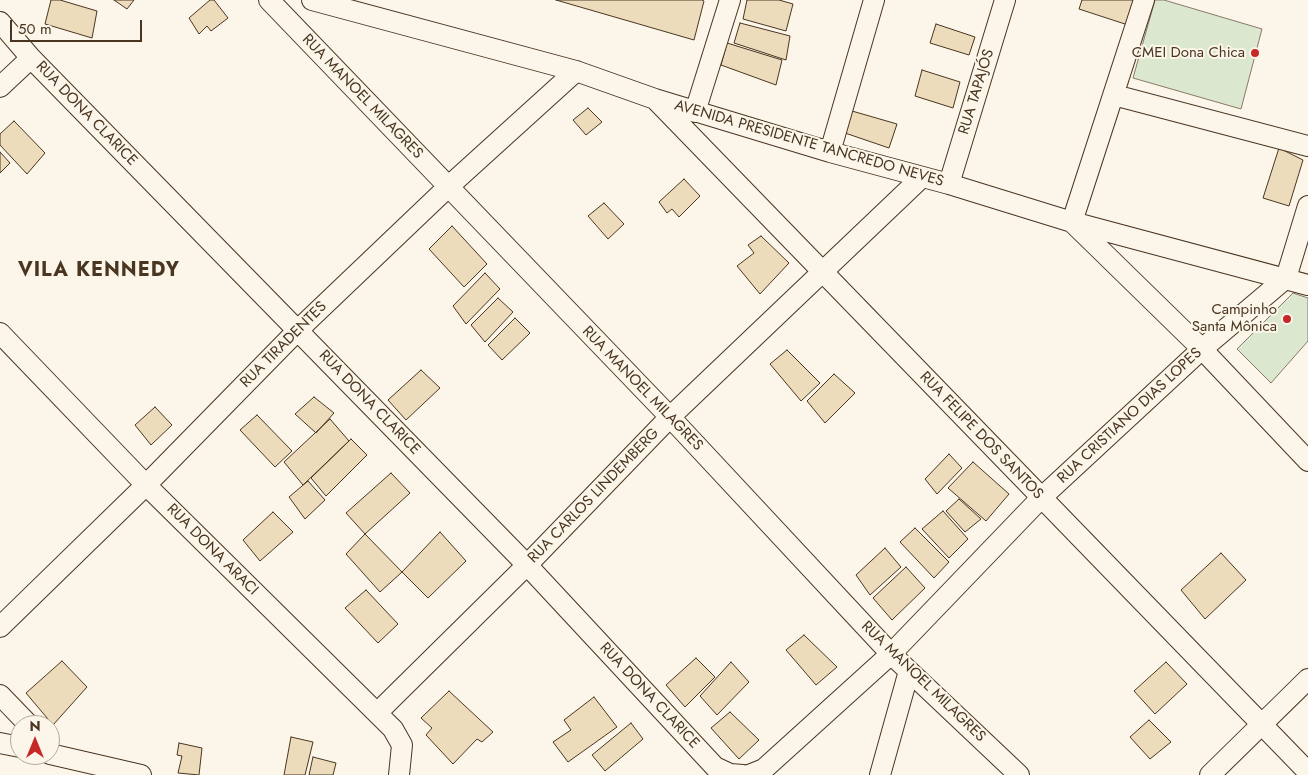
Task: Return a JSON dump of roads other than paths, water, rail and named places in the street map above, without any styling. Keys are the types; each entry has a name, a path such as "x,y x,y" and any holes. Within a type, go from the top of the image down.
{"street":[{"name":"RUA MANOEL MILAGRES","path":"269,0 670,417 891,654 1019,775"},
{"name":"AVENIDA PRESIDENTE TANCREDO NEVES","path":"312,0 576,71 696,112 830,152 949,184 1072,222 1308,285"},
{"path":"696,112 730,0"},
{"path":"830,152 874,0"},
{"name":"RUA TAPAJÓS","path":"949,184 1005,0"},
{"path":"1144,0 1072,222 1202,349 1308,460"},
{"name":"RUA DONA CLARICE","path":"0,22 31,58 526,564 716,767 730,774 743,775"},
{"path":"0,88 31,58"},
{"name":"RUA TIRADENTES","path":"0,627 146,484 298,330 448,187 576,71"},
{"path":"1114,95 1308,146"},
{"name":"RUA FELIPE DOS SANTOS","path":"656,99 1308,772"},
{"name":"RUA CARLOS LINDEMBERG","path":"377,713 670,417 921,178"},
{"path":"1286,278 1308,206"},
{"name":"RUA CRISTIANO DIAS LOPES","path":"756,772 891,654 1041,498 1202,349 1286,278"},
{"name":"RUA DONA ARACI","path":"0,333 146,484 393,729 402,745 399,775"},
{"path":"880,775 909,671"},
{"path":"1210,775 1308,679"},
{"path":"0,695 19,715"},
{"path":"60,754 141,775"}],"place":[{"name":"CMEI Dona Chica","path":"1255,53"},
{"name":"Campinho Santa Mônica","path":"1287,319"}],"district":[{"name":"VILA KENNEDY","path":"99,271"}]}
